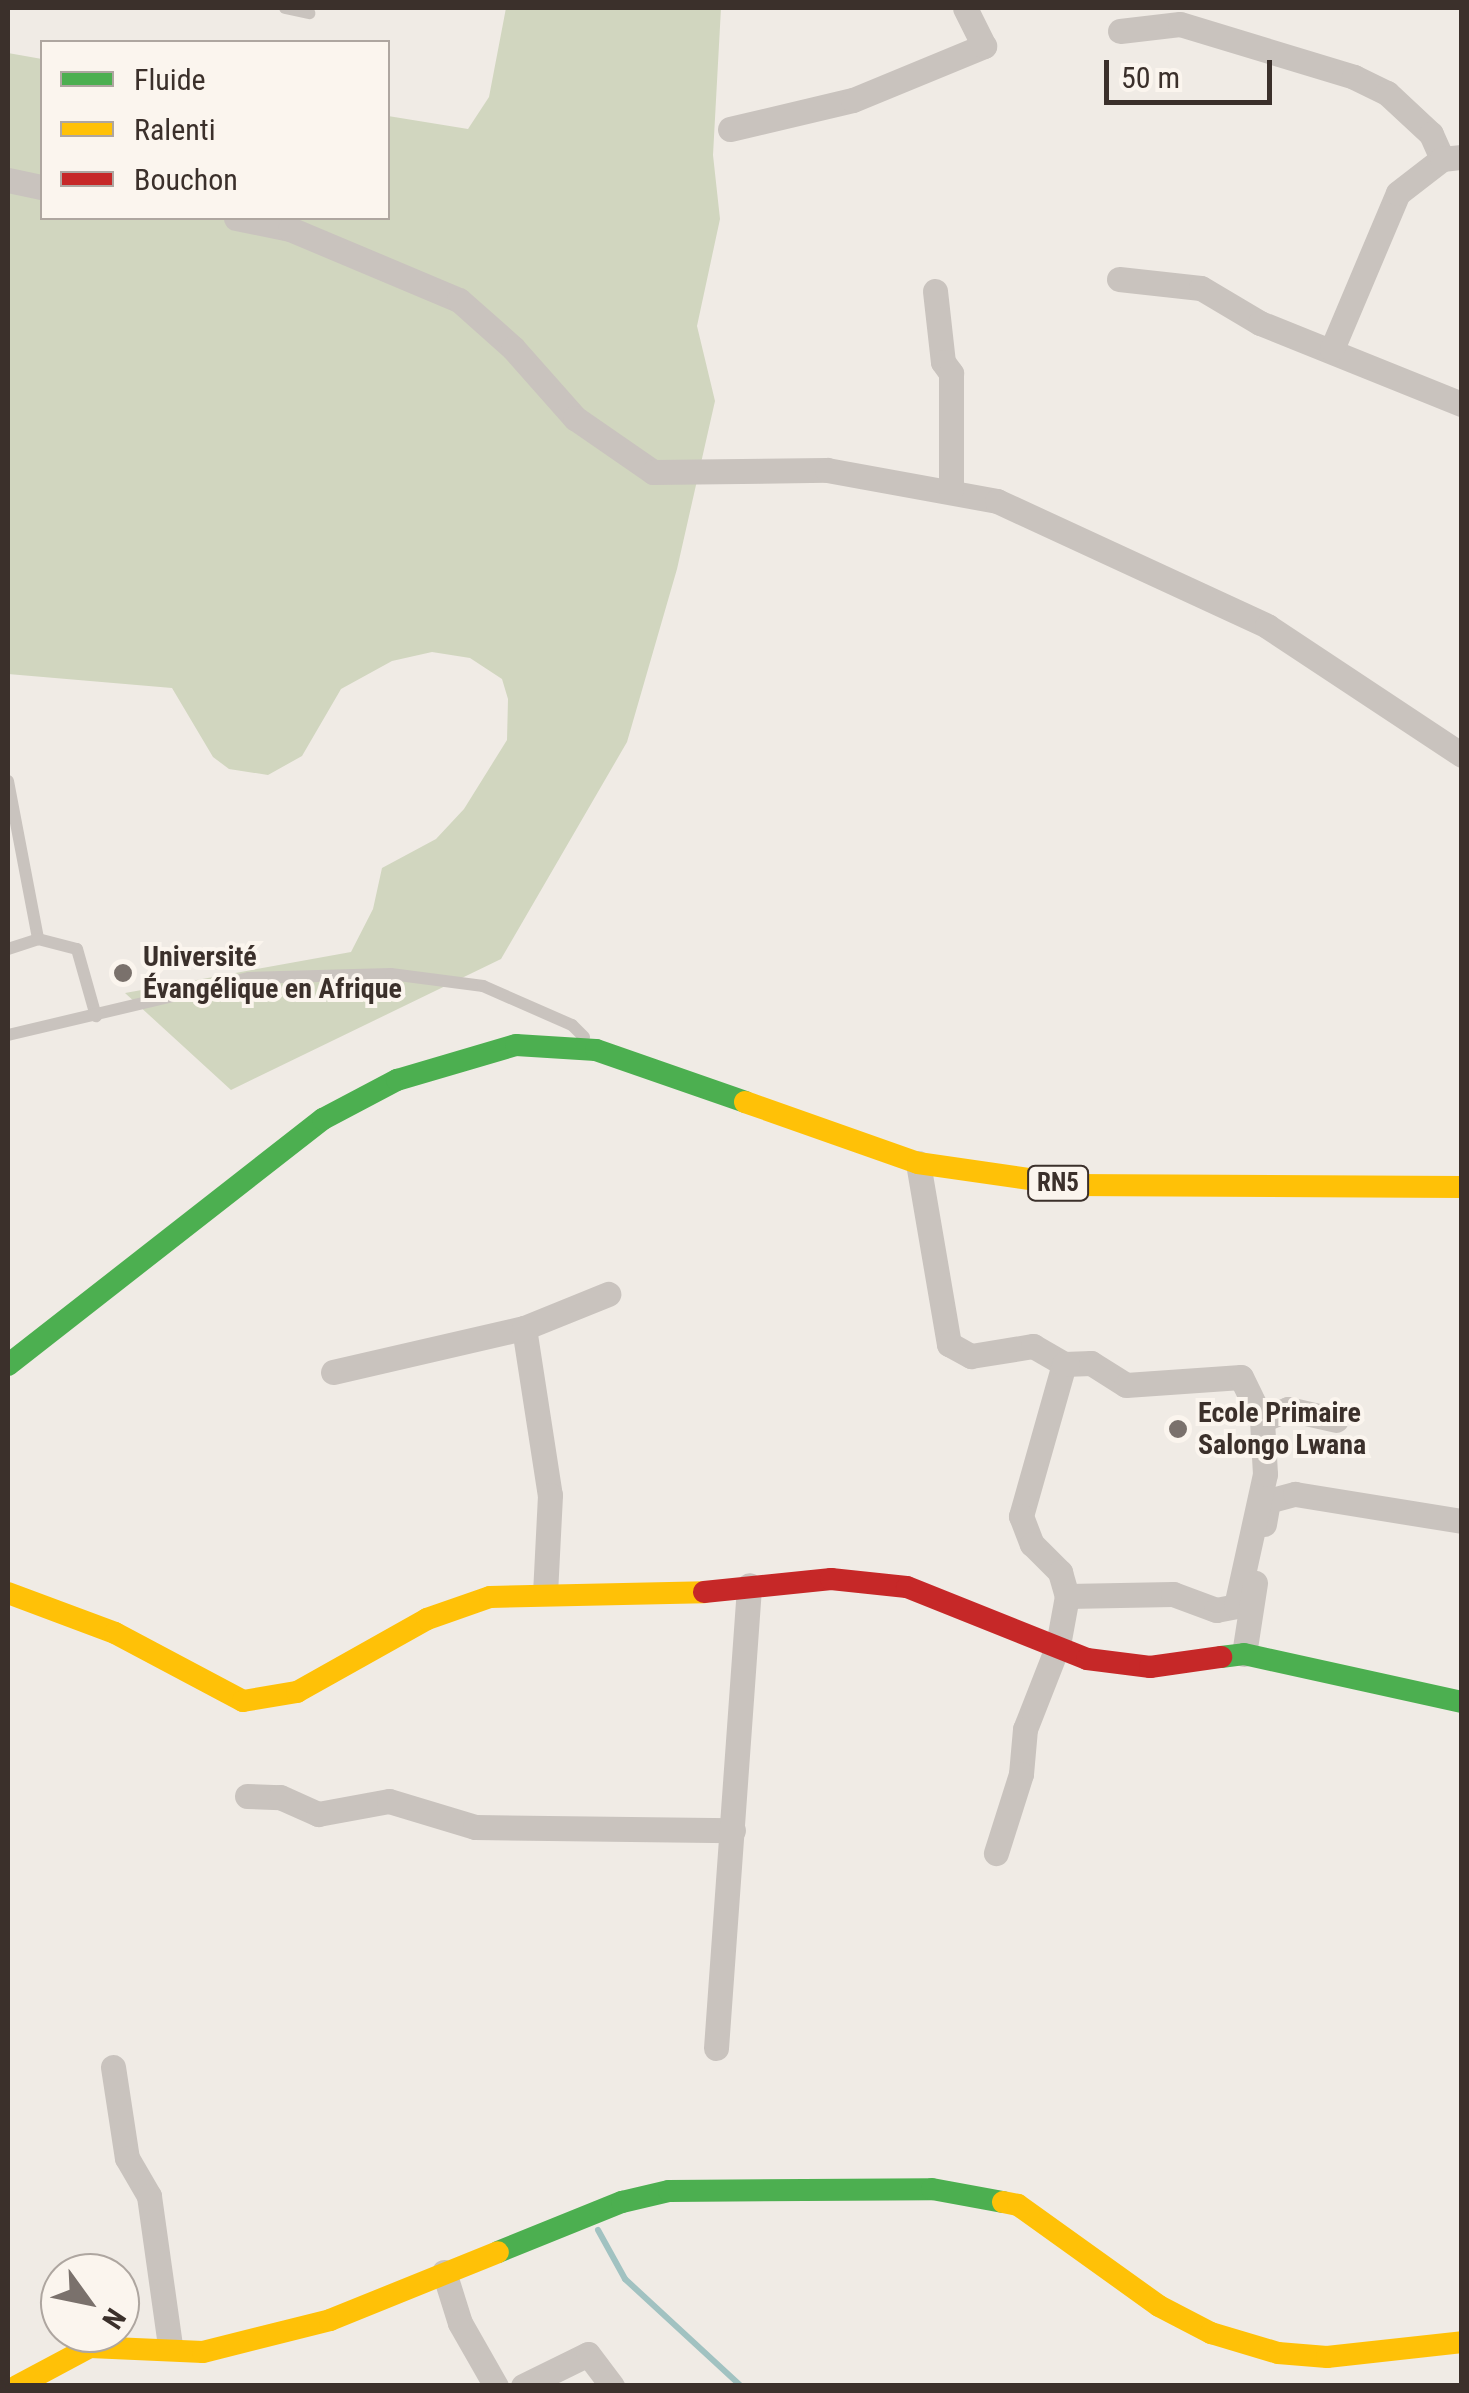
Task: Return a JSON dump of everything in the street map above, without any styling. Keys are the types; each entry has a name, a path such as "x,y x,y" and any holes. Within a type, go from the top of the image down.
{"main road":[{"name":"RN5","path":"8,1365 213,1201 353,1103 397,1080 516,1045 596,1050 918,1162 1072,1185 1462,1187"},
{"path":"8,1594 114,1633 243,1701 297,1692 427,1618 490,1597 545,1593 666,1596 831,1578 907,1587 1087,1659 1150,1667 1244,1654 1462,1702"},
{"path":"18,2386 90,2347 170,2346 202,2352 330,2320 622,2202 669,2190 932,2190 1018,2205 1159,2306 1211,2333 1261,2348 1327,2357 1462,2342"}],"street":[{"path":"730,128 853,100 984,46 964,8"},
{"path":"1120,31 1180,24 1354,76 1386,93 1452,158 1414,176 1384,213 1332,349"},
{"path":"8,180 40,188"},
{"path":"246,220 290,229 459,300 513,348 575,418 653,472 827,470 951,489 997,501 1134,559 1250,618 1460,748"},
{"path":"1119,279 1201,288 1260,323 1462,404"},
{"path":"935,291 943,362 950,373 951,489"},
{"path":"918,1162 949,1344 971,1356 1033,1346 1064,1364 1090,1363 1126,1386 1241,1377 1262,1420 1265,1474 1236,1606 1216,1610 1173,1594 1068,1596"},
{"path":"333,1372 524,1328 608,1294"},
{"path":"524,1328 543,1417 550,1495 545,1593"},
{"path":"996,1852 1021,1774 1025,1728 1058,1645 1068,1596 1060,1572 1032,1544 1021,1516 1064,1364"},
{"path":"1262,1420 1288,1409 1336,1420"},
{"path":"1244,1654 1268,1501 1295,1494 1462,1521"},
{"path":"716,2048 717,1969 733,1830 748,1585"},
{"path":"247,1796 280,1796 318,1814 390,1801 474,1828 733,1830"},
{"path":"112,2067 127,2158 150,2196 170,2346"},
{"path":"444,2272 460,2323 496,2386"},
{"path":"523,2386 588,2354 612,2386"}],"lane":[{"path":"285,8 308,12"},
{"path":"8,781 38,939"},
{"path":"8,949 38,939 77,949 96,1016"},
{"path":"8,1035 249,978 391,974 484,986 572,1024 596,1050"}],"green space":[{"path":"506,8 721,8 713,155 720,219 697,326 715,401 677,569 627,742 501,959 231,1090 125,993 351,952 373,909 382,868 436,839 464,809 507,740 508,699 502,679 470,658 432,652 392,661 341,689 302,756 268,775 229,769 213,757 172,688 8,674 8,53 40,59 40,220 390,220 390,116 468,129 489,97"}],"waterway":[{"path":"598,2230 625,2279 741,2386"}],"traffic: fast":[{"path":"8,1365 323,1119 397,1080 516,1045 596,1050 745,1102"},
{"path":"1221,1657 1244,1654 1462,1702"},
{"path":"498,2252 622,2202 669,2191 932,2189 1003,2202"}],"traffic: slow":[{"path":"745,1102 918,1163 1071,1185 1462,1187"},
{"path":"8,1593 115,1633 243,1701 297,1692 427,1619 490,1597 704,1592"},
{"path":"1003,2202 1018,2205 1159,2306 1211,2333 1278,2353 1327,2357 1462,2342"},
{"path":"17,2386 90,2347 203,2352 330,2320 498,2252"}],"traffic: jam":[{"path":"704,1592 831,1579 907,1587 1087,1659 1150,1667 1221,1657"}],"place":[{"name":"Université Évangélique en Afrique","path":"123,973"},
{"name":"Ecole Primaire Salongo Lwana","path":"1178,1429"}]}
